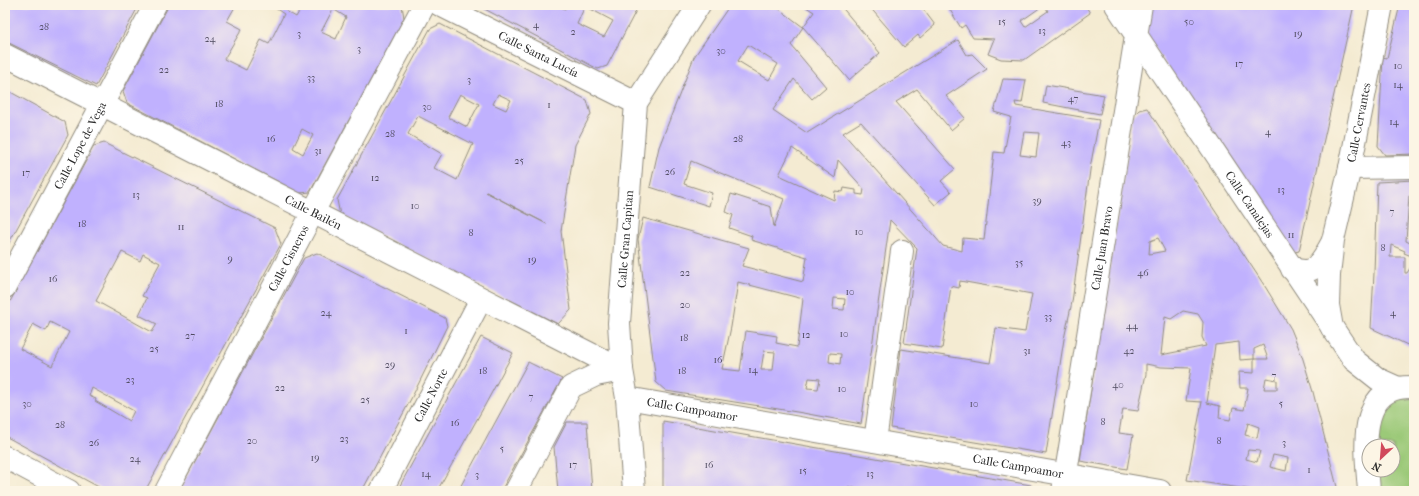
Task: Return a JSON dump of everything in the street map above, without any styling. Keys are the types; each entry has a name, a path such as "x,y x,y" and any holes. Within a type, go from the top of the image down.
{"street":[{"name":"Calle Lope de Vega","path":"5,287 154,5"},
{"name":"Calle Cisneros","path":"166,491 424,5"},
{"name":"Calle Santa Lucía","path":"440,5 636,103"},
{"name":"Calle Gran Capitan","path":"634,491 627,398 622,370 619,323 636,103 699,5"},
{"name":"Calle Canalejas","path":"1116,5 1354,360 1378,379 1406,388"},
{"name":"Calle Juan Bravo","path":"1064,483 1142,5"},
{"name":"Calle Cervantes","path":"1332,328 1328,305 1329,275 1334,240 1350,168 1382,5"},
{"name":"Calle Bailén","path":"5,55 622,370"},
{"path":"1350,168 1414,167"},
{"name":"Calle Cervantes","path":"1292,269 1306,272 1313,270 1324,258 1334,240"},
{"path":"875,441 902,251"},
{"name":"Calle Norte","path":"381,491 482,299"},
{"path":"516,491 571,387 596,375 622,370"},
{"path":"1369,491 1366,440 1371,409 1384,395 1406,388"},
{"name":"Calle Campoamor","path":"627,398 875,441 1064,483 1160,491"},
{"path":"5,457 69,491"}],"green space":[{"path":"1404,387 1414,387 1414,491 1369,491 1368,478 1401,478 1401,438 1367,438 1370,416 1376,403 1385,393"}],"building":[{"path":"5,5 139,5 96,86 5,41"},
{"path":"169,5 236,5 227,21 242,29 224,59 246,70 261,40 269,44 284,14 275,8 276,5 290,5 286,11 296,17 303,5 402,5 404,18 310,192 300,193 127,103 123,91","holes":["333,9 346,17 336,39 321,32","302,129 313,135 303,154 293,148"]},
{"path":"477,5 557,5 565,9 567,5 639,5 607,66 598,69","holes":["585,6 613,21 604,37 577,24"]},
{"path":"730,5 774,5 803,27 791,45 826,87 812,99 794,79 773,110 807,133 958,40 967,55 972,54 987,69 946,96 965,118 951,130 917,89 896,102 955,169 941,181 951,192 935,205 861,122 843,133 943,246 962,251 963,238 984,240 994,152 1004,153 1011,117 994,112 1003,79 1026,80 1022,103 1015,102 1016,106 1099,120 1091,163 1072,302 1064,339 1046,454 891,428 901,349 990,363 996,328 1025,332 1032,294 960,281 959,288 951,286 942,349 904,343 917,248 890,220 861,424 666,391 656,382 638,239 643,218 749,248 742,266 803,282 807,257 751,240 752,236 729,228 733,215 726,212 731,194 771,207 774,227 784,199 691,161 684,184 712,193 709,206 650,187 659,147 694,57","holes":["748,45 778,64 769,80 738,61","1024,132 1039,133 1036,157 1020,155","792,148 835,178 838,160 864,189 863,195 856,194 856,190 844,188 843,192 835,191 834,200 779,175","738,282 803,299 797,347 776,343 777,336 746,331 740,371 722,369 731,327","834,298 845,299 844,310 833,309","764,351 775,352 773,370 761,370","830,353 841,354 840,364 829,362","809,378 820,379 818,389 807,388"]},
{"path":"803,5 840,5 880,53 849,80 803,27 814,12"},
{"path":"868,5 920,5 935,25 920,38 918,35 904,47"},
{"path":"947,5 1044,5 1085,5 1090,13 1024,60 1001,59 988,54 994,39 973,38 965,25 961,28","holes":["1044,5 1048,11 1025,27 1021,21"]},
{"path":"1151,5 1354,5 1299,251 1291,253 1147,36"},
{"path":"1400,5 1414,5 1414,154 1385,155 1378,146 1383,57 1387,58"},
{"path":"440,24 587,100 591,114 575,145 561,231 571,310 558,324 340,215 337,200 430,29","holes":["460,94 479,104 467,127 448,117","498,94 511,100 506,110 493,104","418,116 473,144 457,180 434,168 442,154 408,134","486,192 547,224 523,212"]},
{"path":"1046,85 1104,95 1100,114 1043,103"},
{"path":"5,89 65,122 68,135 5,250"},
{"path":"1147,108 1266,288 1291,329 1302,356 1313,392 1338,491 1260,491 1187,480 1202,402 1186,401 1191,368 1161,367 1146,364 1146,374 1138,411 1123,409 1119,433 1133,435 1127,469 1080,461 1133,116 1139,110","holes":["1158,238 1165,251 1149,254 1150,241","1183,311 1198,314 1203,322 1202,337 1206,346 1161,355 1165,317 1171,319","1239,342 1240,360 1254,359 1254,373 1239,372 1240,388 1248,388 1244,410 1233,408 1230,420 1219,418 1220,406 1207,403 1215,345","1263,345 1268,359 1254,359 1254,349","1266,378 1277,380 1277,389 1264,389","1248,423 1259,427 1257,438 1245,435","1248,450 1260,451 1257,462 1246,459","1273,455 1288,458 1286,471 1270,467"]},
{"path":"104,143 275,228 281,244 145,491 106,491 5,436 5,311 94,146","holes":["122,252 140,261 143,254 160,263 142,296 147,298 139,315 157,324 152,332 96,301","50,322 69,332 52,366 20,349 33,324 46,331","92,388 134,411 129,421 89,396"]},
{"path":"1414,180 1414,197 1409,196 1406,241 1414,245 1414,257 1391,245 1390,257 1405,257 1405,273 1407,273 1414,262 1414,348 1371,328 1377,182"},
{"path":"317,253 445,318 447,326 413,395 362,491 179,491 304,258"},
{"path":"481,337 513,353 485,405 437,491 397,491"},
{"path":"528,362 562,379 501,491 458,491"},
{"path":"663,421 1031,485 1037,491 871,491 848,487 848,491 663,491"},
{"path":"567,422 587,422 592,491 558,491 554,447"}]}
